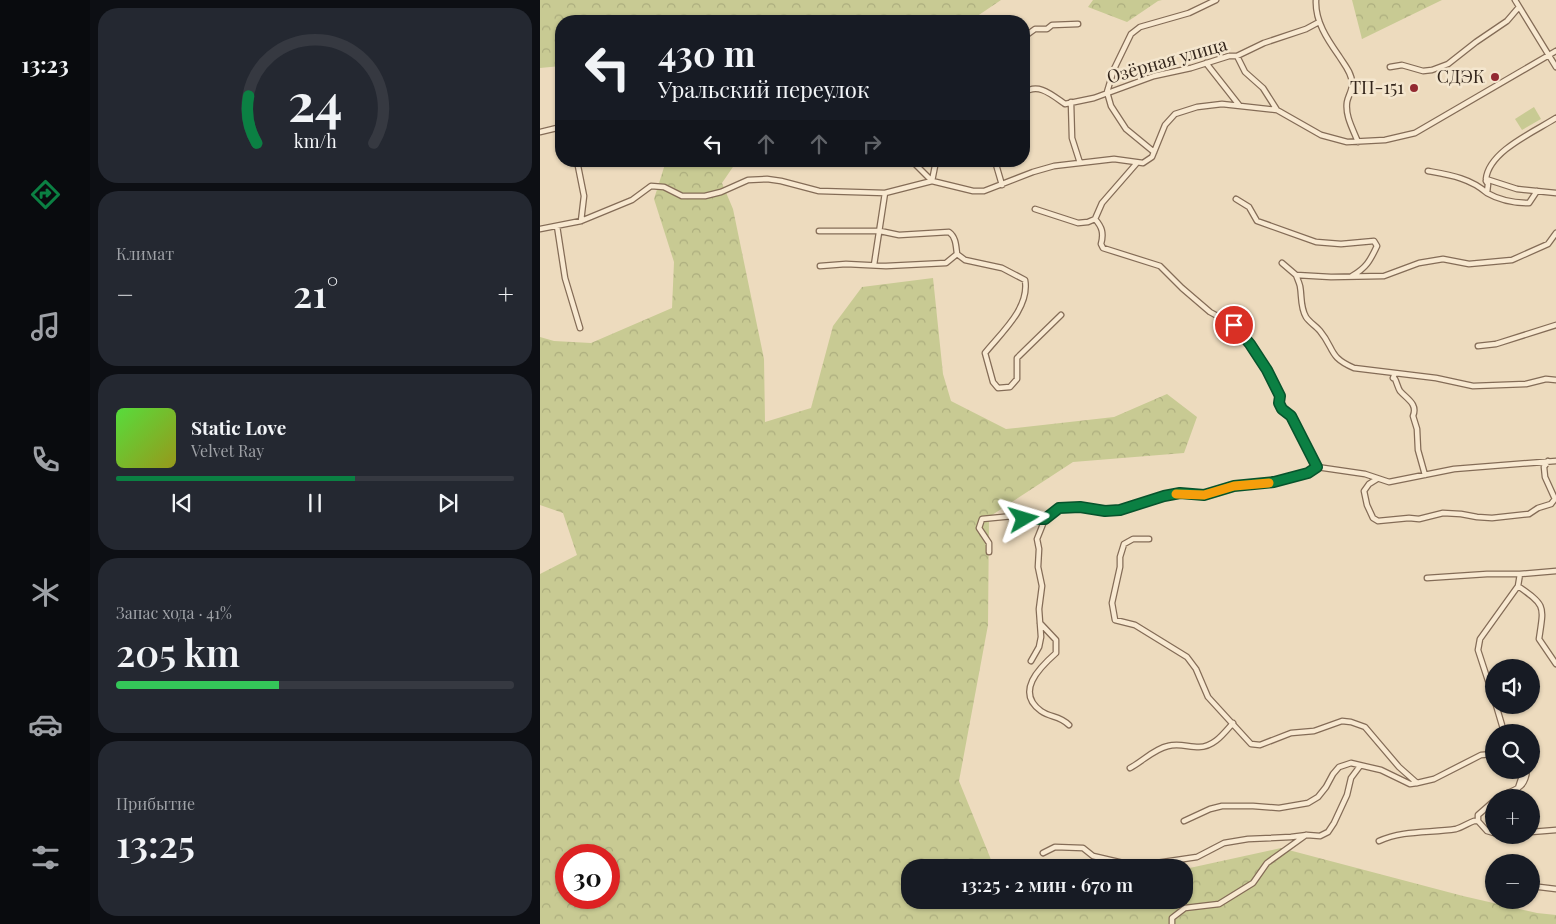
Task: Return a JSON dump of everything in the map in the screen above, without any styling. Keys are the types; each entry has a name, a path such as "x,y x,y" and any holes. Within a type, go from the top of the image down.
{"street":[{"path":"1154,152 1126,130 1111,106 1107,92 1114,69 1131,34 1140,26 1189,13 1216,0"},
{"path":"1316,0 1315,10 1319,22 1331,46 1347,69 1352,83 1346,113 1358,142"},
{"path":"1515,0 1556,68"},
{"path":"1390,67 1402,65 1423,71 1448,64 1507,21 1519,7"},
{"name":"Озёрная улица","path":"1071,102 1094,98 1154,76 1191,68 1229,56 1237,56 1264,43 1306,29 1319,22"},
{"path":"1030,33 1035,29 1042,30 1052,25 1078,24"},
{"path":"540,230 582,221 632,200 651,186 664,187 682,196 705,196 721,192 748,180 767,179 819,191 885,193 932,181 973,191 984,191 1054,166 1114,159 1136,164 1143,163 1152,157 1165,125 1175,114 1197,107 1222,104 1277,110 1321,135 1347,142 1385,140 1414,133 1556,51"},
{"path":"1237,56 1245,72 1263,88 1277,110"},
{"path":"1206,63 1239,105"},
{"path":"1030,89 1041,88 1065,104 1071,102 1072,138 1080,164"},
{"path":"1487,193 1488,184 1486,179 1490,166 1502,151 1556,118"},
{"path":"540,132 555,128"},
{"path":"1035,210 1078,223 1095,219 1102,203 1136,164"},
{"path":"578,167 584,196 582,221"},
{"path":"918,167 932,181"},
{"path":"932,181 935,167"},
{"path":"997,167 1002,185"},
{"path":"1428,171 1460,177 1479,186 1487,193 1517,203 1529,203 1537,191"},
{"path":"1486,179 1518,188 1556,193"},
{"path":"874,265 885,193"},
{"path":"1236,199 1248,207 1257,221 1316,242 1341,244 1374,241 1377,246 1364,269 1351,277"},
{"path":"1095,219 1102,226 1104,235 1101,244 1104,248 1160,266 1210,312 1234,325 1250,344 1267,370 1280,396 1279,403 1282,409 1291,416 1317,467"},
{"path":"557,226 565,278 580,328"},
{"path":"819,230 880,230 899,234 949,232 953,235 956,242 958,254 964,260 1002,268 1025,280 1026,287 1021,307 985,353 993,382 998,388 1010,387 1017,379 1017,358 1061,315"},
{"path":"1296,274 1351,277 1384,276 1418,263 1443,259 1469,264 1512,260 1548,244 1556,233"},
{"path":"820,266 846,264 886,266 946,264 958,254"},
{"path":"1282,263 1296,274 1306,318 1319,330 1332,354 1342,363 1354,368 1436,378 1473,386 1526,384 1546,379 1556,380"},
{"path":"1478,346 1496,344 1556,325"},
{"path":"1395,373 1393,378 1399,389 1414,406 1415,413 1413,416 1417,429 1418,450 1425,474"},
{"path":"1378,478 1369,484 1364,491 1370,512 1373,518 1378,521 1418,519 1443,514 1492,518 1529,514 1538,508 1551,504 1555,499 1545,477 1544,468 1548,461"},
{"path":"1030,661 1039,647 1041,637 1039,609 1042,586 1038,567 1039,549 1037,538 1045,519 1059,508 1080,507 1105,511 1120,510 1180,493 1204,495 1234,486 1274,482 1308,473 1317,467 1365,474 1389,482 1454,469 1556,461"},
{"path":"989,552 989,544 979,528 982,519 1013,516 1024,519 1045,519"},
{"path":"1150,539 1133,539 1124,544 1112,603 1115,620 1135,624 1187,657 1196,669 1208,697 1251,744 1260,745 1291,733 1314,731 1342,722 1351,722 1365,727 1400,767 1417,783"},
{"path":"1427,578 1556,571"},
{"path":"1485,671 1478,650 1480,639 1518,586 1520,574"},
{"path":"1518,586 1538,602 1542,608 1544,614 1539,639 1556,664"},
{"path":"1040,623 1056,640 1056,653 1042,666 1032,681 1029,691 1032,702 1042,712 1062,718 1069,725"},
{"path":"1130,768 1152,752 1167,746 1180,744 1200,747 1213,744 1233,723"},
{"path":"1184,821 1210,808 1222,806 1279,808 1308,803 1318,797 1339,767 1351,763 1381,770 1410,784 1434,779 1485,755"},
{"path":"1043,853 1055,847 1083,848 1093,856 1136,866 1197,857 1224,843 1248,839 1292,838 1307,835 1320,836 1328,832 1347,795 1351,778 1360,766"},
{"path":"1518,789 1521,779"},
{"path":"1518,789 1526,779"},
{"path":"1485,809 1478,815 1478,821 1485,829"},
{"path":"1379,841 1390,836 1409,833 1456,829 1468,823 1478,821"},
{"path":"1540,831 1556,830"},
{"path":"1172,924 1172,918 1185,908 1219,904 1253,883 1267,863 1307,835"},
{"path":"1540,887 1556,889"}],"green space":[{"path":"540,0 1001,0 979,15 555,15 555,67 540,68"},
{"path":"1093,0 1162,0 1127,22 1088,7"},
{"path":"1352,0 1442,0 1362,39"},
{"path":"1534,107 1541,119 1522,130 1515,119"},
{"path":"664,167 733,167 722,183 733,209 764,359 765,422 811,408 833,326 862,287 933,278 943,374 951,401 1006,429 1114,417 1167,394 1197,417 1184,453 1073,462 989,517 988,625 959,781 991,859 901,859 901,909 1193,909 1193,867 1281,848 1485,901 1485,909 1520,909 1556,915 1556,924 540,924 540,574 577,555 563,513 540,505 540,337 554,341 591,343 672,308 674,262 654,199"}],"slow traffic":[{"path":"1176,494 1204,495 1234,486 1269,483"}],"place":[{"name":"СДЭК","path":"1495,77"},
{"name":"ТП-151","path":"1414,88"}],"route":[{"path":"1024,519 1045,519 1059,508 1080,507 1105,511 1120,510 1180,493 1204,495 1234,486 1274,482 1308,473 1317,467 1291,416 1282,409 1279,403 1280,396 1267,370 1250,344 1234,325"}]}
